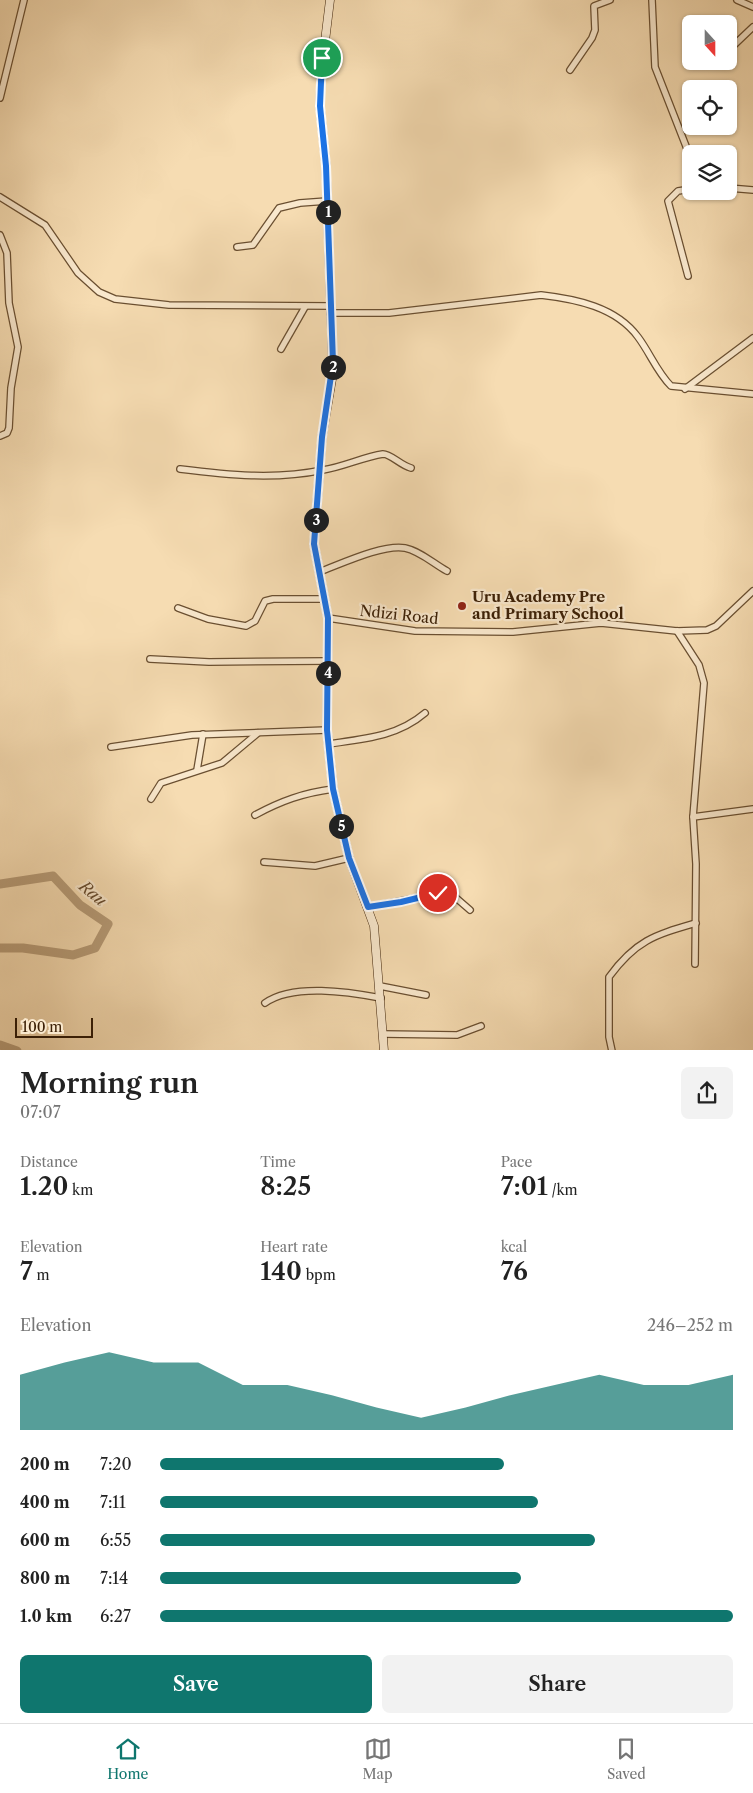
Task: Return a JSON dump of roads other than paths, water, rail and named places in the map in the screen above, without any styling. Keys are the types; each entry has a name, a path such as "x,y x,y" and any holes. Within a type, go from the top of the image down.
{"street":[{"path":"0,98 24,0"},
{"path":"330,0 320,74 320,106 327,201 333,373 322,437 314,544 328,618 327,730 333,789 349,858 368,907 378,955 384,1050"},
{"path":"570,70 592,38 595,30 594,6 610,0"},
{"path":"652,0 655,67 686,145"},
{"path":"737,0 753,8"},
{"path":"738,41 753,27"},
{"path":"737,189 753,190"},
{"path":"682,190 678,191 668,201 688,276"},
{"path":"0,197 45,225 78,273 99,292 114,299 169,305 305,307 389,312 541,296 562,298 604,310 627,324 639,338 666,382 671,386 685,389 753,394"},
{"path":"237,247 253,245 279,208 307,202 327,201"},
{"path":"0,235 7,253 9,303 18,349 11,388 9,428 6,433 0,436"},
{"path":"281,349 305,307"},
{"path":"685,389 753,338"},
{"path":"180,469 250,476 278,476 320,471 383,454 390,456 399,464 411,468"},
{"path":"319,572 375,552 398,548 414,552 447,571"},
{"name":"Ndizi Road","path":"328,618 415,631 514,632 593,623 677,630 707,630 716,626 753,591"},
{"path":"178,608 208,619 246,626 255,620 265,602 279,599 323,599"},
{"path":"677,630 699,665 704,683 693,817 696,924 695,964"},
{"path":"150,659 209,662 328,661"},
{"path":"328,744 400,730 413,723 425,713"},
{"path":"111,747 203,734 327,730"},
{"path":"151,799 161,783 222,763 258,732"},
{"path":"197,770 203,734"},
{"path":"255,815 281,801 299,795 333,789"},
{"path":"693,817 753,809"},
{"path":"264,862 316,866 349,858"},
{"path":"368,907 443,893 455,897 470,910"},
{"path":"612,1050 608,1028 609,977 629,953 645,940 696,924"},
{"path":"380,986 426,994"},
{"path":"265,1003 276,997 305,992 336,991 381,998"},
{"path":"383,1034 457,1035 481,1026"}],"waterway":[{"name":"Rau","path":"0,884 53,876 80,905 108,924 95,948 73,955 23,948 0,948"},
{"name":"Rau","path":"0,1045 14,1050"}],"place":[{"name":"Uru Academy Pre and Primary School","path":"462,606"}]}
